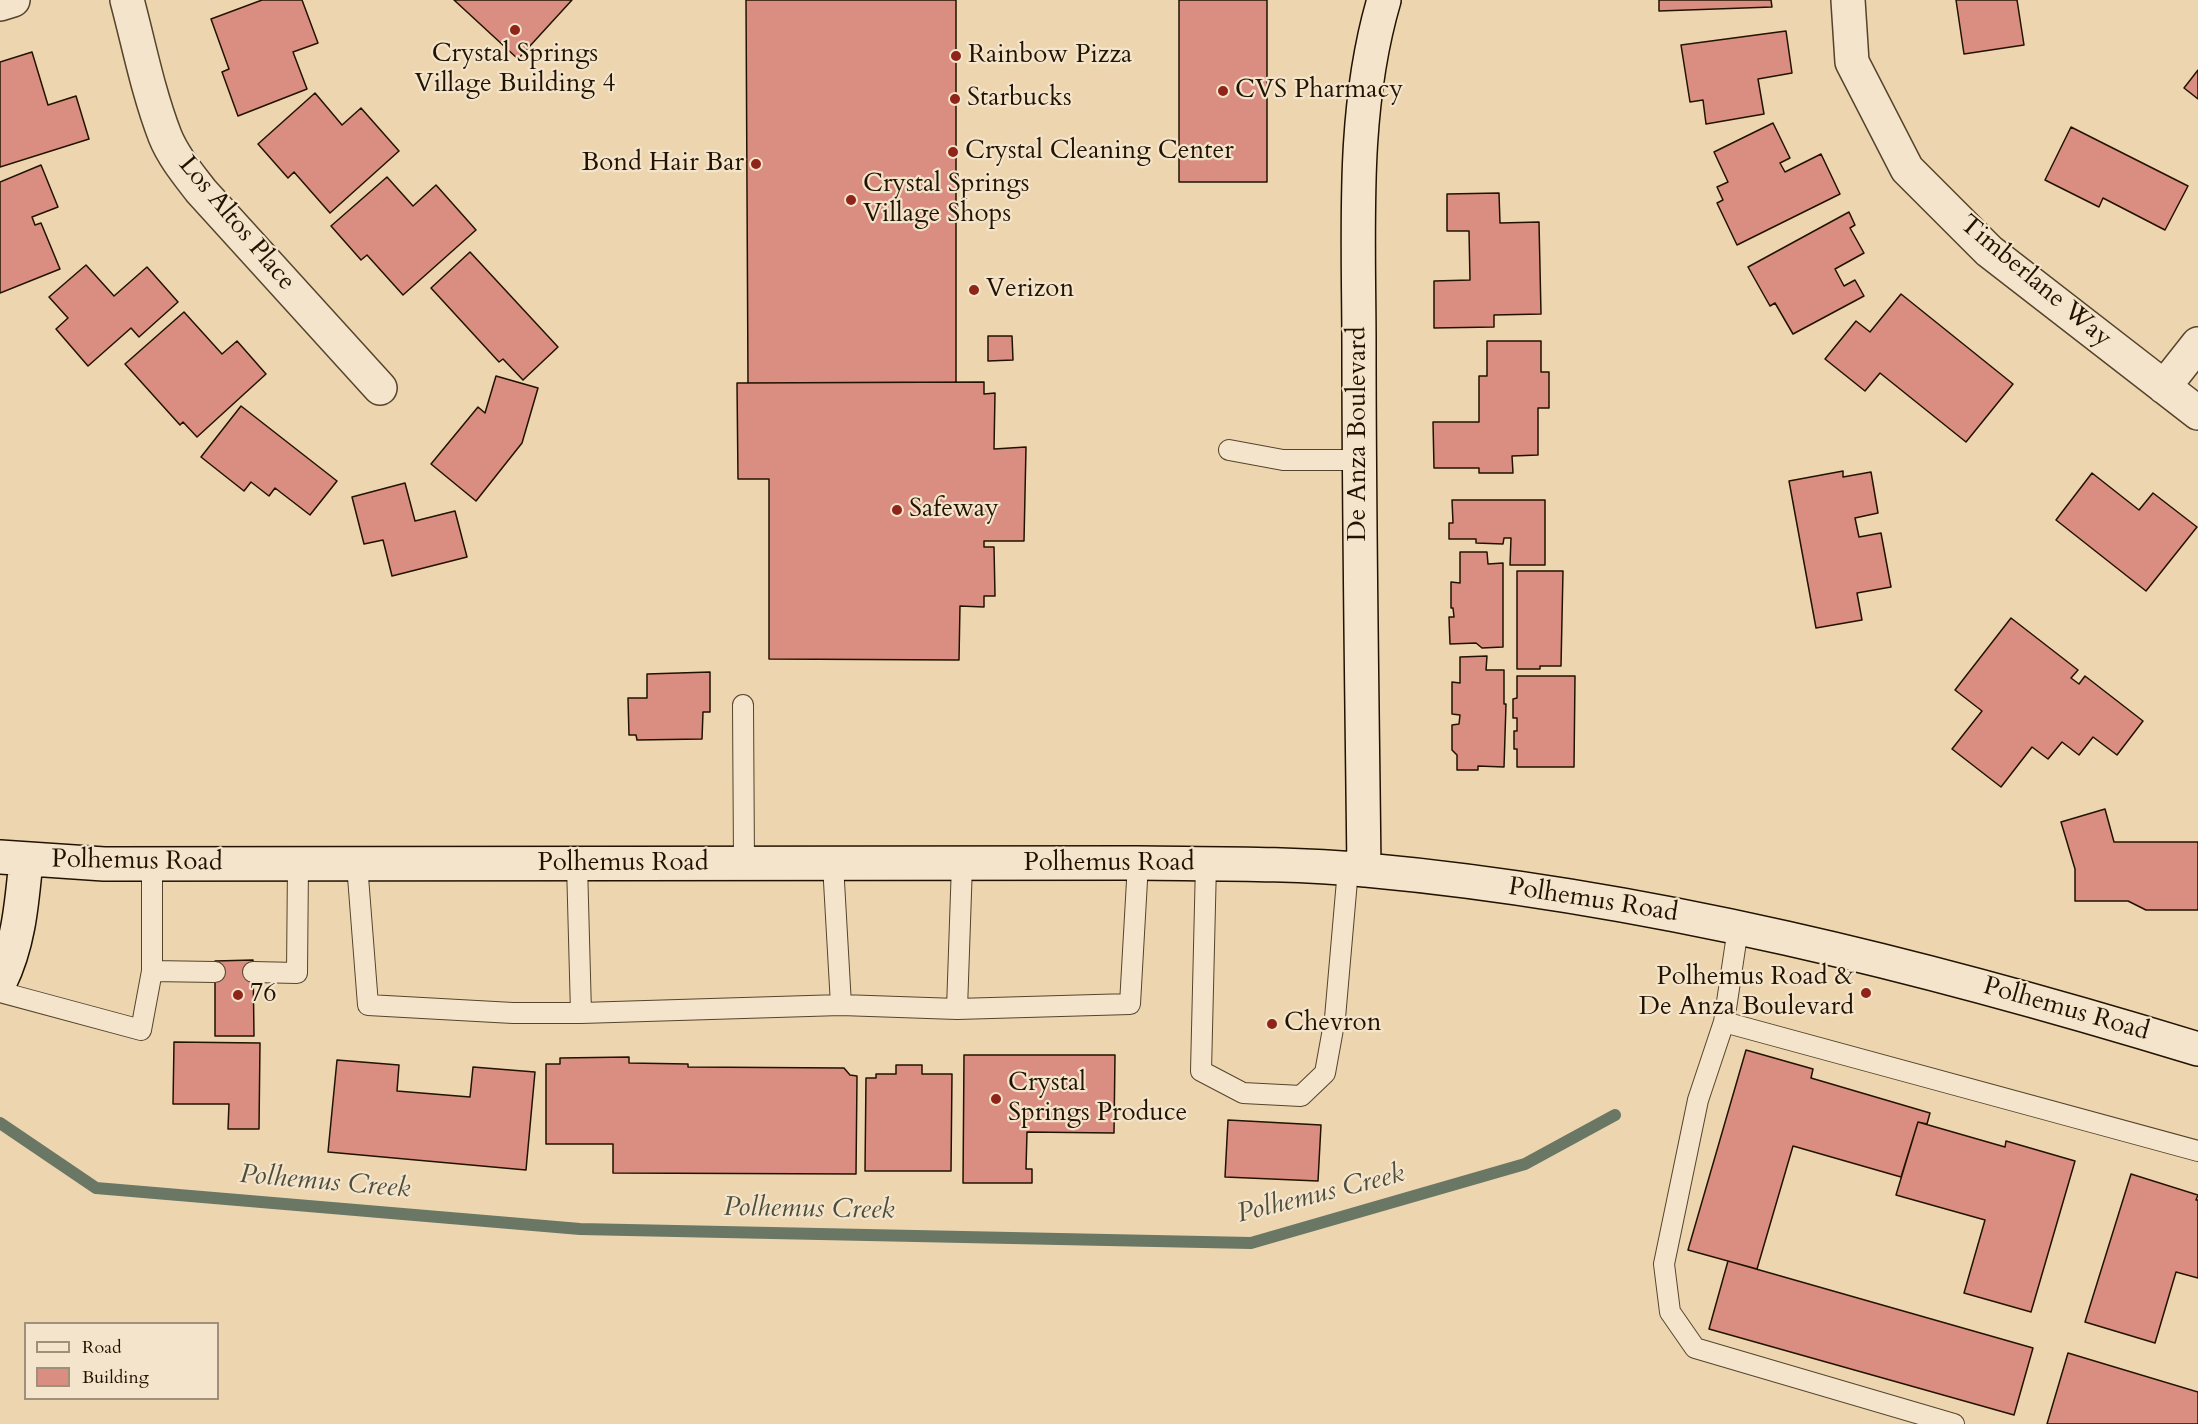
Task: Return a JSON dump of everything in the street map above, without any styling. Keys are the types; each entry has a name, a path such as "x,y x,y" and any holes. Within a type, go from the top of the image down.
{"main road":[{"path":"0,4 13,0"},
{"name":"Los Altos Place","path":"127,0 159,118 166,137 182,166 201,191 380,388"},
{"name":"De Anza Boulevard","path":"1356,869 1359,185 1361,134 1368,76 1384,0"},
{"name":"Timberlane Way","path":"1848,0 1852,62 1907,169 1989,251 2198,413"},
{"path":"2164,387 2198,344"},
{"path":"0,982 6,971 19,929 13,858"},
{"name":"Polhemus Road","path":"13,858 104,864 1137,863 1356,869 1564,894 1738,928 1962,980 2056,1005 2198,1048"}],"lane":[{"path":"1229,450 1269,459 1359,460"},
{"path":"743,705 744,864"},
{"path":"357,864 368,1005 513,1013 581,1013 841,1005 957,1009 1130,1004 1137,863"},
{"path":"0,993 141,1030 152,971 152,864"},
{"path":"253,972 297,973 298,864"},
{"path":"577,864 581,1013"},
{"path":"833,864 841,1005"},
{"path":"957,1009 962,864"},
{"path":"1206,864 1201,1071 1243,1093 1301,1096 1325,1073 1356,869"},
{"path":"1738,928 1724,1022 1698,1100 1664,1264 1670,1312 1695,1348 1954,1424"},
{"path":"152,971 215,972"},
{"path":"1724,1022 2198,1151"}],"building":[{"path":"262,0 302,0 318,43 293,52 307,89 238,116 222,72 229,69 211,19"},
{"name":"Crystal Springs Village Building 4","path":"454,0 572,0 518,59"},
{"name":"Crystal Springs Village Shops","path":"746,0 956,0 956,382 748,383"},
{"name":"CVS Pharmacy","path":"1179,0 1267,0 1267,182 1179,182"},
{"path":"1659,0 1771,0 1772,7 1659,11"},
{"path":"1956,0 2017,0 2024,45 1964,54"},
{"path":"1786,31 1792,73 1758,79 1764,114 1706,124 1703,100 1690,102 1681,45"},
{"path":"32,52 48,105 76,96 89,139 0,167 0,62"},
{"path":"2198,70 2198,99 2184,88"},
{"path":"315,93 342,125 361,108 399,151 330,213 294,172 288,178 258,144"},
{"path":"1773,123 1790,158 1780,163 1785,172 1821,154 1840,194 1737,245 1717,203 1723,200 1717,187 1728,182 1714,152"},
{"path":"2071,127 2188,186 2165,230 2103,198 2099,207 2045,180"},
{"path":"41,165 58,207 32,217 35,225 41,223 60,269 0,293 0,182"},
{"path":"387,177 413,206 436,185 476,230 403,295 367,255 361,260 331,226"},
{"path":"1499,193 1500,223 1539,222 1541,314 1494,315 1494,327 1434,328 1434,281 1470,280 1469,231 1447,231 1447,194"},
{"path":"1849,212 1855,225 1850,228 1864,253 1835,269 1844,286 1855,280 1864,296 1793,334 1775,303 1770,306 1748,267"},
{"path":"470,252 558,347 523,380 503,359 499,362 431,288"},
{"path":"86,265 114,296 147,267 178,302 139,337 131,328 88,366 56,329 68,318 49,297"},
{"path":"1901,294 2013,384 1966,442 1880,373 1865,391 1825,359 1856,321 1870,332"},
{"path":"184,312 222,354 237,341 266,374 197,437 183,422 180,425 125,364"},
{"path":"988,336 1012,336 1013,360 988,361"},
{"path":"1487,341 1541,341 1541,372 1549,372 1549,408 1538,408 1538,455 1512,456 1513,473 1479,473 1479,468 1434,468 1433,422 1479,422 1479,376 1487,376"},
{"path":"496,376 538,388 522,443 476,501 431,464 478,407 485,413"},
{"name":"Safeway","path":"984,382 984,394 995,393 994,449 1026,447 1024,541 984,541 984,547 994,547 995,596 984,596 984,607 960,606 959,660 769,659 769,479 738,479 737,383"},
{"path":"241,406 337,481 310,515 275,488 269,496 251,482 244,491 201,457"},
{"path":"1843,471 1843,477 1871,472 1878,513 1855,518 1859,537 1881,533 1891,587 1857,593 1862,620 1816,628 1789,481"},
{"path":"2092,473 2139,510 2153,493 2197,527 2146,591 2056,520"},
{"path":"405,483 415,521 455,511 467,557 392,576 383,540 364,544 352,497"},
{"path":"1452,500 1545,500 1545,565 1510,565 1511,538 1504,538 1503,544 1476,543 1476,539 1449,539 1449,523 1453,523"},
{"path":"1460,552 1487,552 1488,564 1503,563 1503,647 1482,648 1476,643 1450,644 1449,617 1454,617 1453,608 1451,608 1451,582 1460,583"},
{"path":"1517,571 1563,571 1561,666 1517,669"},
{"path":"2011,618 2078,670 2071,678 2079,684 2085,676 2143,721 2117,755 2093,737 2079,755 2062,742 2048,759 2032,747 2001,787 1952,749 1982,711 1955,690"},
{"path":"1487,656 1486,670 1504,670 1504,704 1506,704 1504,767 1478,766 1478,770 1457,770 1457,755 1452,750 1452,725 1459,724 1460,715 1452,714 1452,682 1460,683 1460,657"},
{"path":"710,672 710,712 703,712 702,739 637,740 636,735 629,735 628,698 647,698 647,674"},
{"path":"1517,676 1575,676 1574,767 1517,767 1514,731 1517,731 1517,718 1513,718 1513,699 1517,698"},
{"path":"2105,809 2114,842 2198,842 2198,910 2146,910 2128,901 2075,901 2075,869 2061,822"},
{"path":"253,960 254,1036 215,1036 215,961"},
{"path":"174,1042 260,1043 259,1129 228,1129 229,1104 173,1104"},
{"path":"1746,1050 1813,1069 1811,1078 1930,1113 1927,1124 1918,1122 1901,1177 1793,1146 1757,1269 1688,1250"},
{"path":"964,1055 1115,1055 1114,1133 1027,1132 1026,1169 1032,1169 1032,1183 963,1183"},
{"path":"629,1057 629,1063 688,1064 688,1067 844,1068 850,1075 857,1076 856,1174 613,1173 613,1144 546,1144 546,1064 560,1064 560,1058"},
{"path":"337,1060 399,1065 397,1091 470,1097 473,1067 535,1072 526,1170 328,1152"},
{"path":"896,1065 922,1065 922,1074 952,1074 951,1171 865,1171 866,1078 876,1078 876,1074 896,1074"},
{"path":"1228,1120 1321,1125 1318,1181 1225,1177"},
{"path":"1918,1122 2005,1147 2006,1141 2075,1161 2031,1312 1964,1293 1985,1220 1896,1195"},
{"path":"2131,1174 2198,1195 2196,1200 2198,1200 2198,1278 2176,1272 2155,1343 2085,1322"},
{"path":"1728,1261 2033,1348 2014,1415 1709,1329"},
{"path":"2068,1353 2198,1392 2198,1424 2047,1424"}],"waterway":[{"name":"Polhemus Creek","path":"0,1123 96,1188 580,1229 1251,1243 1525,1164 1615,1115"}],"place":[{"name":"Crystal Springs Village Building 4","path":"515,30"},
{"name":"Rainbow Pizza","path":"956,56"},
{"name":"CVS Pharmacy","path":"1223,91"},
{"name":"Starbucks","path":"955,99"},
{"name":"Crystal Cleaning Center","path":"953,152"},
{"name":"Bond Hair Bar","path":"756,164"},
{"name":"Crystal Springs Village Shops","path":"851,200"},
{"name":"Verizon","path":"974,290"},
{"name":"Safeway","path":"897,510"},
{"name":"Polhemus Road & De Anza Boulevard","path":"1866,993"},
{"name":"76","path":"238,995"},
{"name":"Chevron","path":"1272,1024"},
{"name":"Crystal Springs Produce","path":"996,1099"}]}
